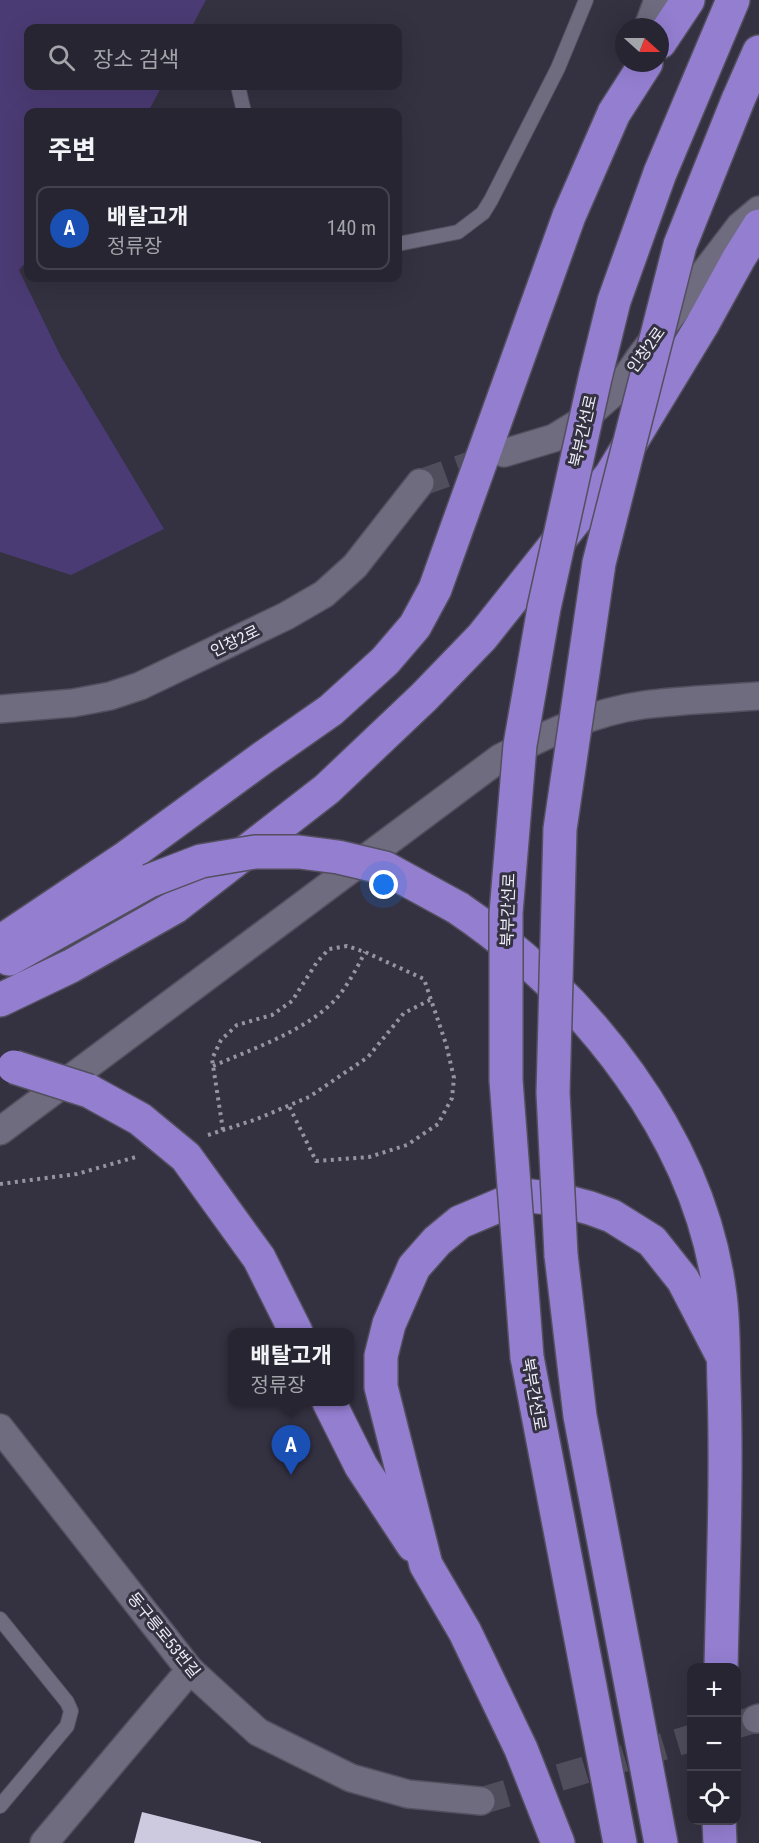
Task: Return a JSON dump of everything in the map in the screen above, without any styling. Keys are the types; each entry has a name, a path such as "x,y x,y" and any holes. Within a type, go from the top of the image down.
{"highway":[{"path":"669,28 688,0"},
{"name":"북부간선로","path":"620,1843 527,1357 512,1178 506,1068 506,913 520,745 544,608 614,301 660,173 733,0"},
{"path":"661,1843 579,1416 561,1255 553,1093 560,828 598,574 680,245 759,52"},
{"path":"0,942 124,859 331,710 385,661 415,626 435,589 569,216 619,105 640,72"},
{"path":"0,1000 71,966 175,907 327,789 424,697 482,637 611,475 759,226"},
{"path":"0,963 149,881 201,861 255,852 298,852 338,856 385,868 458,908 483,925 544,978 593,1026 664,1130 700,1208 720,1295 723,1356 725,1421 721,1663"},
{"path":"7,1066 89,1091 140,1119 186,1157 260,1258 294,1328"},
{"path":"426,1564 389,1424 381,1386 381,1356 389,1324 414,1267 437,1241 460,1222 505,1203 531,1196 556,1199 612,1216 652,1241 671,1264 683,1280 723,1356"},
{"path":"331,1406 361,1466 426,1564 465,1632 521,1749 558,1843"},
{"path":"719,1825 720,1843"}],"street":[{"path":"651,18 658,0"},
{"path":"619,105 632,72"},
{"name":"인창2로","path":"504,453 554,438 580,422 619,388 733,235 759,210"},
{"name":"인창2로","path":"0,709 73,703 110,696 140,686 286,616 324,594 355,566 420,483"},
{"path":"0,1131 500,758 551,732 603,714 641,705 759,696"},
{"name":"동구릉로53번길","path":"0,1428 190,1670 258,1732 351,1778 408,1794 481,1801"},
{"path":"44,1843 190,1670"}],"lane":[{"path":"402,243 458,232 483,213 558,68 586,0"},
{"path":"239,90 243,108"},
{"path":"0,1619 67,1702 71,1711 67,1726 0,1806"}],"path":[{"path":"223,1130 212,1059 221,1040 237,1025 272,1015 292,1000 317,962 329,949 347,946 424,979 446,1044 454,1078 452,1098 438,1124 408,1145 369,1157 316,1161 289,1106"},
{"path":"213,1066 283,1035 311,1019 335,1000 365,952"},
{"path":"198,1137 223,1130 309,1097 368,1057 404,1013 430,1000"},
{"path":"0,1184 77,1174 136,1157"}],"shaded area":[{"path":"0,0 206,0 193,24 24,24 24,90 160,90 150,108 24,108 24,264 19,270 60,355 164,529 71,575 0,552"}],"building":[{"path":"142,1812 261,1842 261,1843 134,1843"}],"tunnel":[{"path":"420,483 495,456"},
{"path":"741,1724 756,1719"},
{"path":"481,1801 687,1739"}],"place":[{"name":"배탈고개","path":"291,1475"}]}
